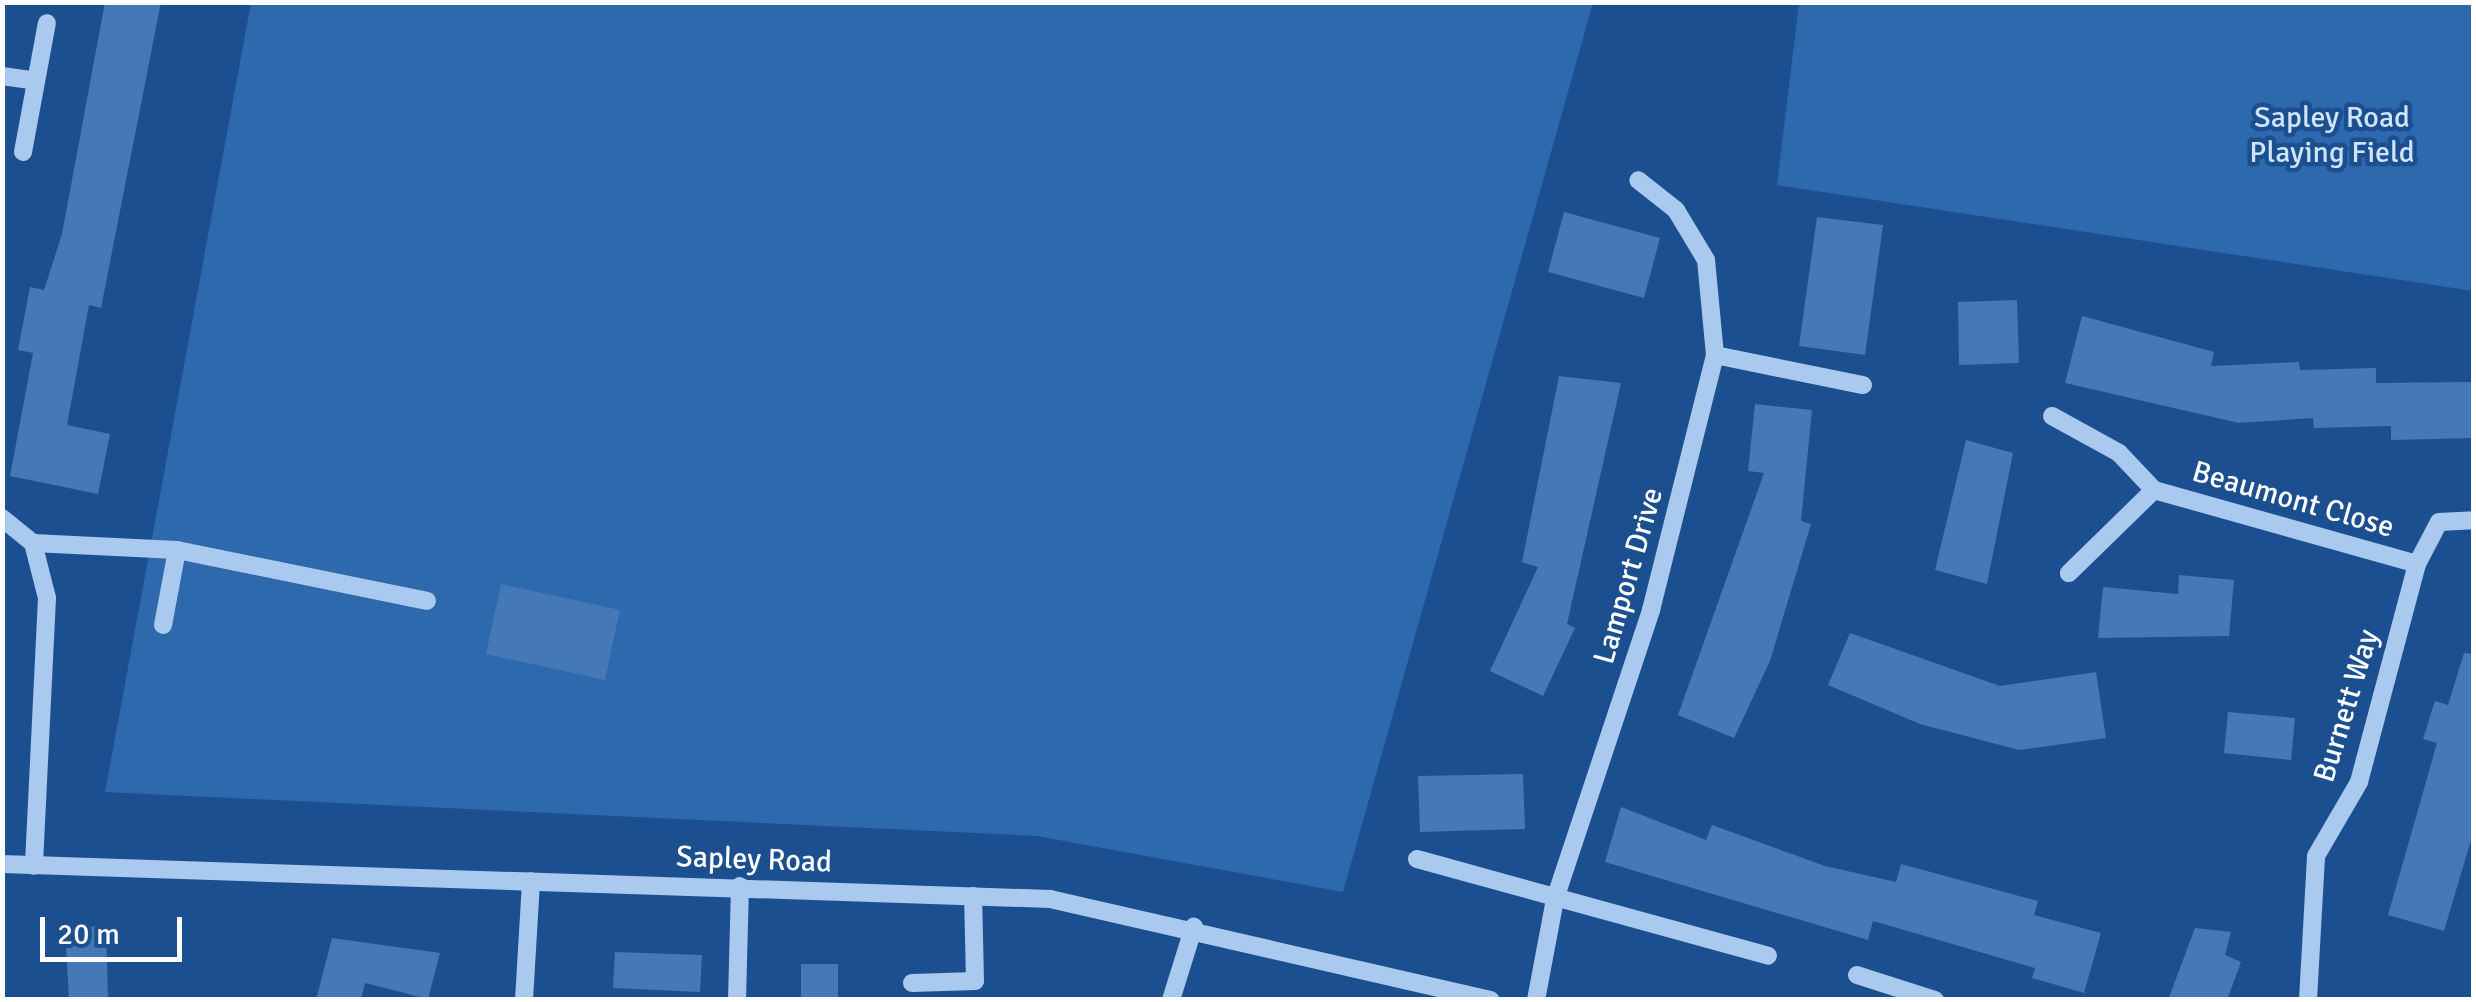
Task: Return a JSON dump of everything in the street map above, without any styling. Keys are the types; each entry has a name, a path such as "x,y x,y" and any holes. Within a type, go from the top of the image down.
{"street":[{"path":"22,152 47,23"},
{"path":"2,76 36,81"},
{"name":"Lamport Drive","path":"1536,1000 1555,899 1651,610 1715,355 1706,260 1676,210 1638,180"},
{"path":"1715,355 1863,384"},
{"name":"Beaumont Close","path":"2052,416 2119,453 2154,490 2417,564"},
{"name":"Beaumont Close","path":"2069,573 2154,490"},
{"path":"2,518 33,544 47,598 34,866"},
{"name":"Burnett Way","path":"2308,1000 2316,856 2359,782 2417,564 2439,522 2474,520"},
{"path":"33,544 177,550 427,600"},
{"path":"162,625 177,550"},
{"path":"1417,860 1768,956"},
{"name":"Sapley Road","path":"2,864 1050,899 1194,926 1491,1000"},
{"path":"524,1000 531,880"},
{"path":"737,1000 740,886"},
{"path":"912,983 975,981 974,896"},
{"path":"1170,1000 1194,926"},
{"path":"1857,976 1935,1000"}],"green space":[{"path":"251,3 1593,3 1343,892 1037,836 105,792"},
{"name":"Sapley Road Playing Field","path":"1799,3 2473,3 2473,291 1777,185"}],"building":[{"path":"105,2 161,2 101,308 89,305 67,425 110,434 98,494 10,476 33,353 18,350 30,287 44,290 62,234"},
{"path":"1564,212 1660,238 1644,298 1548,272"},
{"path":"1817,217 1883,225 1865,355 1799,346"},
{"path":"2017,300 2019,363 1959,365 1958,302"},
{"path":"2082,316 2214,352 2211,366 2299,362 2300,370 2376,368 2376,383 2474,382 2474,438 2391,440 2391,426 2314,428 2313,418 2239,423 2065,383"},
{"path":"1559,376 1621,383 1567,624 1575,628 1543,696 1490,671 1538,567 1522,562"},
{"path":"1755,404 1812,410 1801,521 1811,524 1770,661 1734,738 1678,715 1764,473 1748,471"},
{"path":"1966,440 2013,453 1987,584 1935,570"},
{"path":"2179,575 2234,580 2229,636 2098,638 2103,587 2178,594"},
{"path":"501,584 620,610 605,680 486,654"},
{"path":"1850,633 2000,686 2096,672 2106,738 2019,750 1920,724 1828,685"},
{"path":"2464,653 2474,654 2474,830 2444,931 2388,915 2437,743 2423,739 2435,701 2448,705"},
{"path":"2228,712 2295,718 2291,760 2224,753"},
{"path":"1523,774 1525,829 1420,832 1418,776"},
{"path":"1621,807 1706,840 1712,825 1825,866 1896,882 1901,864 2038,901 2034,915 2101,933 2084,993 2032,978 2035,968 1873,921 1868,940 1605,862"},
{"path":"106,926 108,1000 69,1000 65,928"},
{"path":"2195,928 2231,932 2225,955 2241,962 2227,1000 2168,1000"},
{"path":"332,938 440,953 428,999 365,983 361,1000 316,1000"},
{"path":"615,952 702,955 700,992 613,988"},
{"path":"801,964 838,964 838,1000 801,1000"}]}
